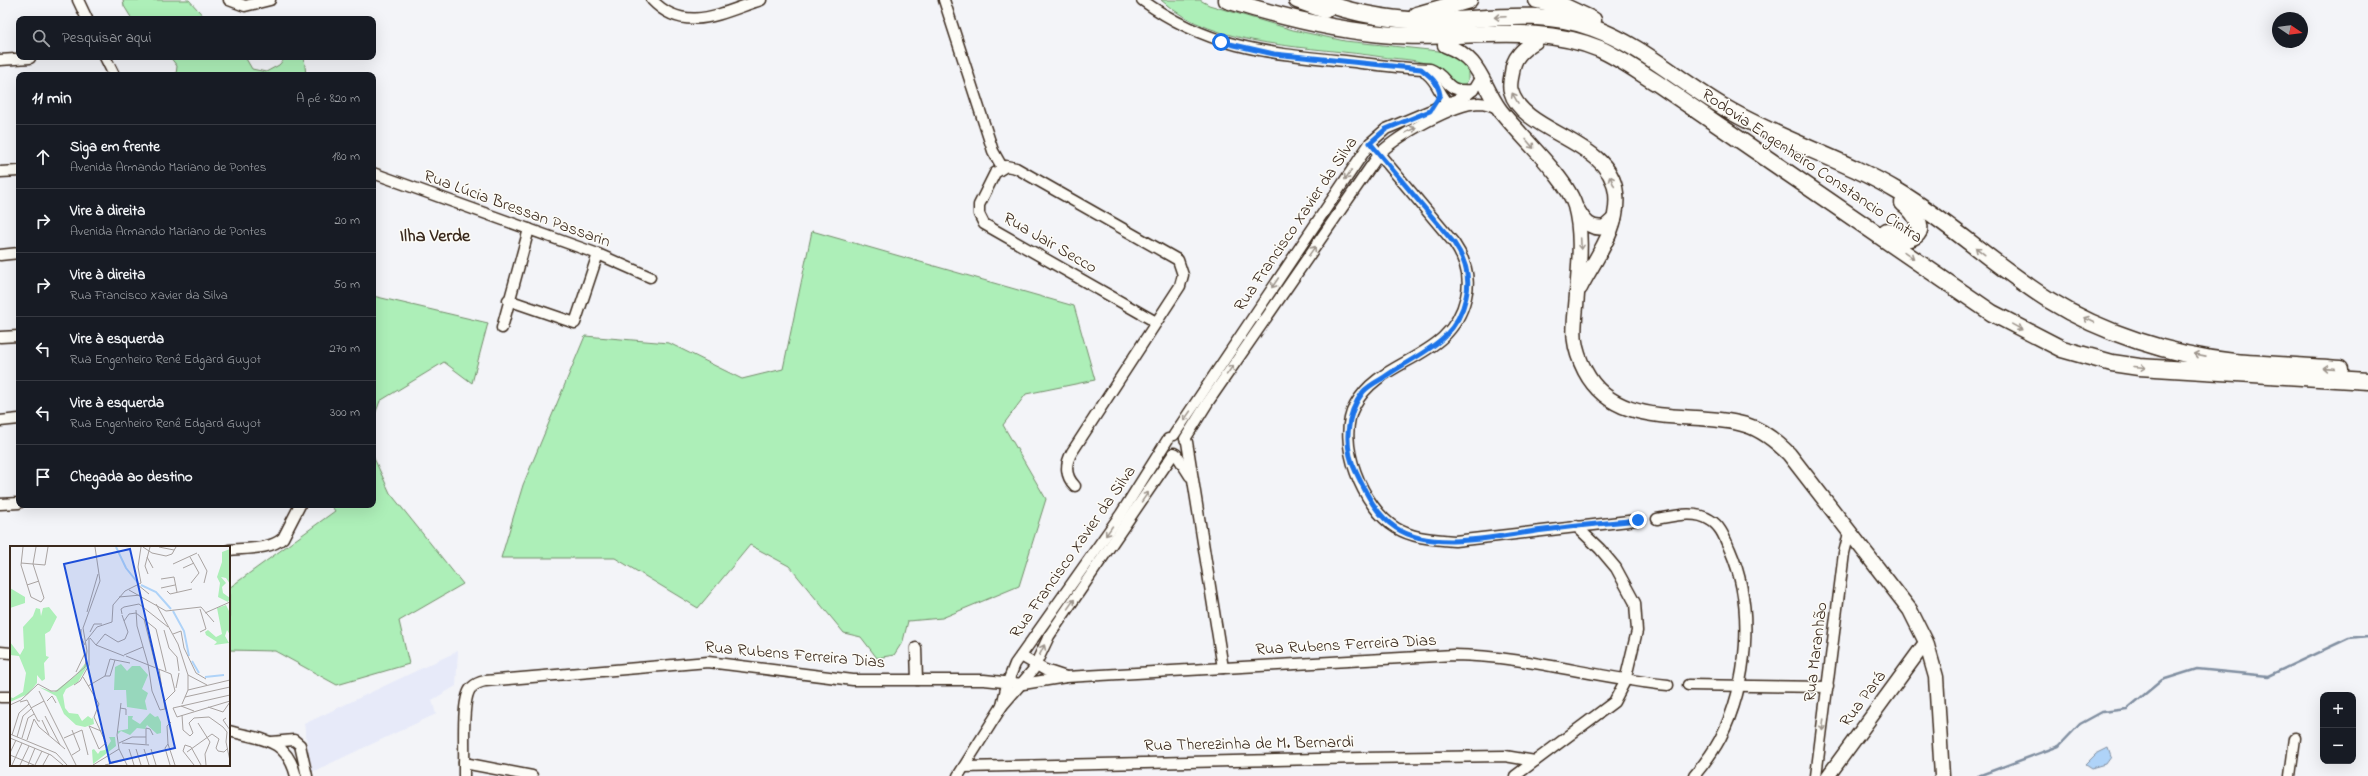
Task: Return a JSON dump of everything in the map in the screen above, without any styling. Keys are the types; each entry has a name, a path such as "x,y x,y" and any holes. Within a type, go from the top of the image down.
{"main road":[{"name":"Rodovia Engenheiro Constancio Cintra","path":"1227,0 1325,26 1392,35 1441,37 1524,34 1564,38 1601,49 1732,134 1992,312 2062,349 2112,363 2139,367 2368,381"},
{"path":"1243,0 1325,26 1343,34 1362,38 1445,44 1536,42 1577,48 1605,58 1668,97 1706,117"},
{"path":"1297,0 1359,18 1375,21 1421,15 1469,0"},
{"name":"Rodovia Engenheiro Constancio Cintra","path":"1316,0 1370,14 1399,19 1438,20 1525,16 1578,24 1620,40 1636,48 1715,103 1897,191 1927,210 2012,276 2052,302 2125,335 2177,351 2232,362 2368,370"},
{"path":"1537,0 1563,6 1587,17 1620,40"},
{"path":"1525,16 1585,32 1623,48 1708,106 1749,130 1854,176 1894,197 1916,214 1919,222 1919,229 1912,238 1899,238 1756,144 1732,134"},
{"path":"1536,42 1526,47 1516,58 1510,89 1513,98 1528,113 1591,154 1602,165 1611,178 1616,192 1614,219 1610,235 1577,294"},
{"path":"1445,44 1458,50 1470,59 1482,75 1500,109 1563,183 1583,220 1594,227 1605,227 1614,219"},
{"path":"1575,206 1581,253 1573,322 1576,352 1586,372 1600,391 1626,407 1644,413 1664,417 1728,421 1747,425 1765,434 1789,454 1910,610 1926,642 1936,677 1942,776"}],"street":[{"path":"78,0 86,16"},
{"path":"229,0 245,6 270,0"},
{"path":"652,0 670,14 696,20 761,0"},
{"path":"944,0 993,151 1002,167 1016,168 1178,260 1183,270 1182,281 1069,456 1067,474 1075,486"},
{"path":"1142,0 1186,27 1238,47 1274,54 1435,71 1451,88 1457,91 1473,90 1482,75"},
{"path":"0,60 16,59"},
{"path":"106,60 112,72"},
{"path":"1421,69 1436,82 1440,95 1457,109"},
{"name":"Rua Francisco Xavier da Silva","path":"1002,706 1010,673 1021,656 1117,520 1171,437 1370,143 1386,129 1448,103 1473,90"},
{"path":"1430,111 1440,95"},
{"name":"Rua Francisco Xavier da Silva","path":"1186,440 1208,402 1380,153 1394,140 1412,129 1457,109 1481,103 1500,109"},
{"path":"1370,143 1380,153 1457,248 1465,265 1468,278 1463,310 1456,324 1444,338 1364,391 1354,406 1348,433 1349,449 1354,468 1367,494 1383,518 1397,528 1414,536 1455,541 1638,520"},
{"name":"Rua Jair Secco","path":"1002,167 996,173 980,202 979,214 984,224 1156,322"},
{"path":"0,168 16,171"},
{"name":"Rua Lúcia Bressan Passarin","path":"376,174 598,254 650,277"},
{"path":"502,328 508,300 529,229"},
{"path":"0,255 16,253"},
{"path":"508,300 575,323 598,254"},
{"path":"0,337 16,336"},
{"path":"0,420 16,419"},
{"path":"1192,479 1175,453 1168,446 1171,437 1180,434 1186,440 1223,668"},
{"path":"1175,453 1184,450 1186,440"},
{"name":"Rua Francisco Xavier da Silva","path":"1002,706 1023,684 1036,664 1049,636 1175,453"},
{"path":"1154,463 1163,470"},
{"path":"0,504 16,503"},
{"path":"230,550 266,546 279,542 283,538 298,508"},
{"path":"1657,519 1690,514 1710,520 1719,527 1734,560 1742,592 1745,623 1744,648 1738,686 1720,738 1709,757 1694,776"},
{"path":"1515,776 1614,702 1625,681 1637,631 1635,603 1616,568 1600,549 1576,526"},
{"name":"Rua Maranhão","path":"1816,776 1844,553 1849,532"},
{"name":"Rua Pará","path":"1828,776 1926,642"},
{"path":"916,648 916,680"},
{"path":"0,652 10,653"},
{"name":"Rua Rubens Ferreira Dias","path":"464,763 467,699 470,688 485,681 708,662 819,677 916,680 984,680 1007,684 1023,684 1066,677 1454,655 1486,655 1521,660 1625,681 1668,685"},
{"path":"1021,656 1045,670 1066,677"},
{"name":"Rua Rubens Ferreira Dias","path":"984,680 1010,673"},
{"path":"1688,685 1828,687"},
{"path":"958,776 1002,706"},
{"path":"230,731 272,742 281,747 289,756 296,776"},
{"path":"2290,776 2295,738"},
{"path":"272,742 294,740 300,745 306,764 307,776"},
{"name":"Rua Therezinha de M. Bernardi","path":"964,767 1505,756 1535,761"},
{"path":"464,776 464,763 532,776"}],"shaded area":[{"path":"458,651 456,686 432,700 436,714 312,772 304,724"}],"green space":[{"path":"123,0 189,0 203,16 130,16 124,6"},
{"path":"1161,0 1200,0 1209,5 1293,30 1345,41 1448,52 1463,63 1468,71 1468,80 1465,84 1458,85 1431,66 1416,61 1266,43 1237,37 1208,28 1183,16"},
{"path":"172,60 247,60 252,69 266,72 176,72 177,66"},
{"path":"283,60 304,60 306,72 266,72 279,65"},
{"path":"812,231 1074,306 1095,380 1026,394 1003,425 1046,499 1019,586 942,618 908,621 903,641 894,655 877,658 861,637 844,633 789,566 750,545 698,608 615,558 501,558 523,485 585,336 669,343 742,379 783,369"},
{"path":"376,297 488,323 472,383 444,362 380,401 376,412"},
{"path":"376,463 390,493 463,584 399,621 409,664 337,685 275,651 230,650 230,587 335,511 333,508 376,508"}],"water":[{"path":"2108,748 2111,757 2106,764 2092,768 2086,764 2096,754"}],"waterway":[{"path":"1978,776 2059,746 2080,724 2102,712 2127,709 2162,680 2197,669 2268,676 2349,638 2368,636"}],"district":[{"name":"Ilha Verde","path":"435,237"}],"route":[{"path":"1221,42 1274,54 1421,69 1432,78 1438,86 1440,95 1430,111 1386,129 1370,143 1380,153 1454,243 1461,253 1468,278 1463,310 1456,324 1440,342 1386,375 1364,391 1354,406 1349,422 1349,449 1354,468 1367,494 1383,518 1397,528 1414,536 1455,541 1638,520"}]}
